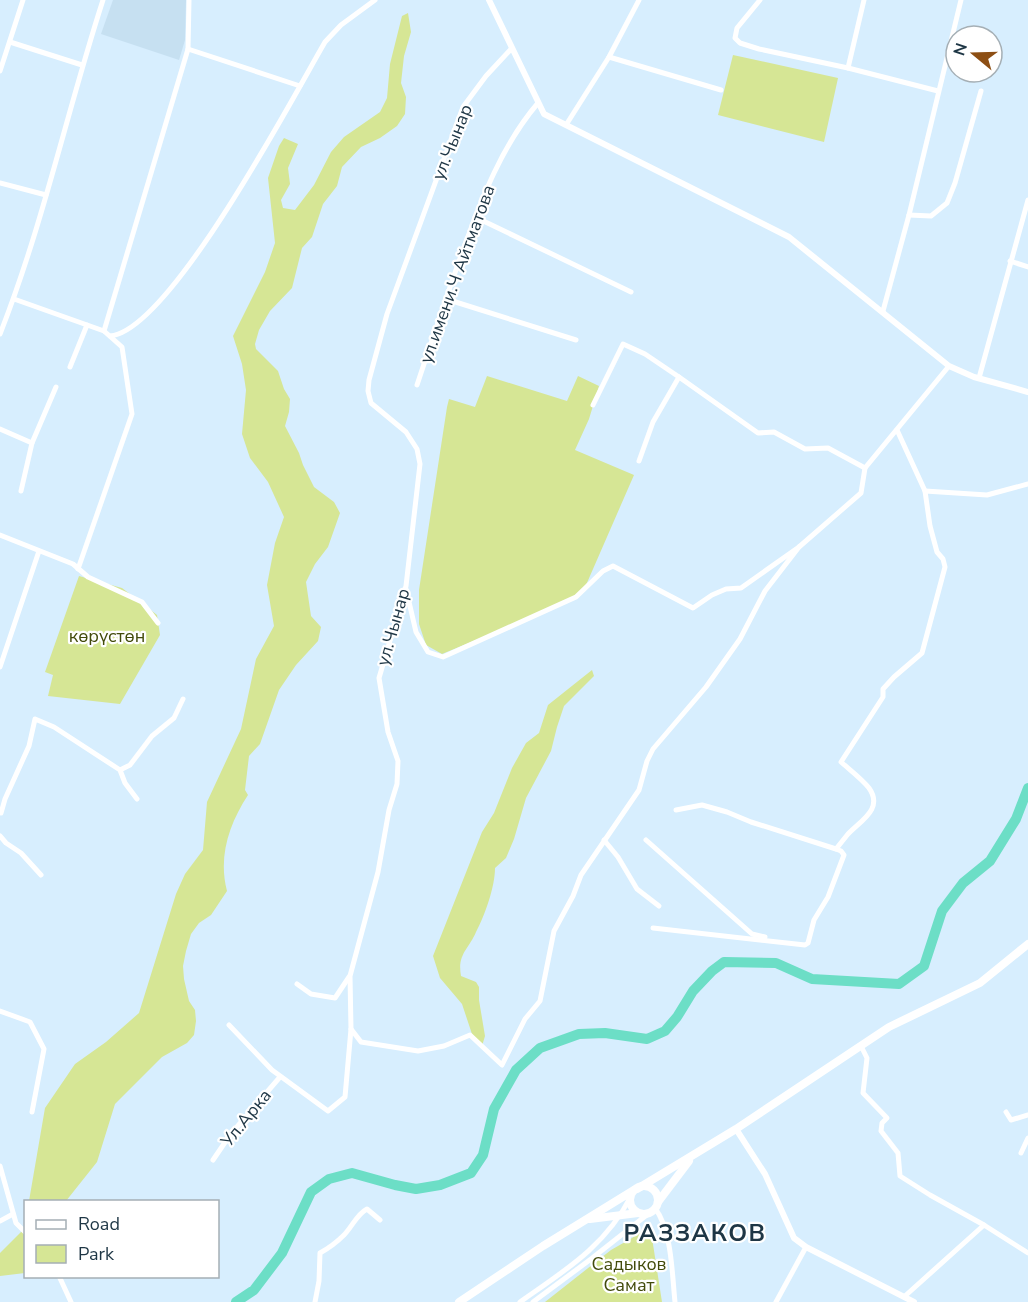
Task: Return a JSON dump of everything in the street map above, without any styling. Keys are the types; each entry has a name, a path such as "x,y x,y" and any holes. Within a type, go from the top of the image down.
{"main road":[{"path":"459,1302 586,1219 736,1129 889,1028 980,983 1028,944"},
{"path":"586,1219 622,1214 648,1214 691,1157"},
{"path":"634,1192 644,1187 650,1188 657,1195 656,1205"},
{"path":"634,1192 631,1206 638,1213"}],"street":[{"path":"0,71 23,0"},
{"path":"0,334 14,299 103,0"},
{"path":"104,331 188,49 189,0"},
{"path":"110,336 120,336 137,324 183,276 254,168 325,42 341,25 375,0"},
{"path":"489,0 544,114 789,237 949,366 1028,392"},
{"path":"566,125 609,57 639,0"},
{"path":"760,0 737,28 735,38 740,43 938,91"},
{"path":"848,68 864,0"},
{"path":"883,311 909,215 961,0"},
{"path":"10,42 82,65"},
{"name":"ул.Чынар","path":"229,1025 280,1077 328,1111 345,1097 351,1029 350,976 378,872 389,810 397,784 398,761 388,732 379,678 406,586 420,464 417,449 406,432 371,404 368,391 369,380 387,314 462,107 512,48"},
{"path":"188,49 300,86"},
{"path":"609,57 721,90"},
{"path":"909,215 931,216 946,203 955,183 981,92"},
{"name":"ул.имени.Ч Айтматова","path":"417,385 486,190 521,124 538,103"},
{"path":"0,183 46,195"},
{"path":"980,378 1028,200"},
{"path":"475,217 631,292"},
{"path":"1010,261 1028,267"},
{"path":"14,299 104,331 122,347 132,414 78,569"},
{"path":"446,299 576,340"},
{"path":"70,367 87,325"},
{"path":"593,405 623,344 645,354 758,433 774,432 806,449 828,448 865,468"},
{"path":"406,586 416,632 428,652 443,657 576,597 603,571 613,566 693,608 726,589 741,588 798,547 861,493 865,468 949,366"},
{"path":"639,461 653,422 679,377"},
{"path":"21,491 32,443 56,387"},
{"path":"0,429 32,443"},
{"path":"836,849 865,819 873,807 873,797 869,788 841,762 883,697 883,689 922,653 945,567 937,552 930,526 925,491 897,430"},
{"path":"925,491 987,495 1028,484"},
{"path":"0,534 73,564 88,577 142,602 158,623"},
{"path":"351,1029 361,1042 418,1051 444,1046 470,1035 502,1065 525,1019 540,1001 554,932 581,875 639,790 647,761 653,749 706,687 740,639 765,591 798,547"},
{"path":"0,667 39,551"},
{"path":"120,770 130,765 152,736 174,718 183,699"},
{"path":"0,814 29,746 34,719 61,731 120,770 125,783 137,799"},
{"path":"676,810 702,805 841,851 844,855 828,897 814,920 808,943 805,945"},
{"path":"0,836 21,853 41,874"},
{"path":"604,840 618,857 637,890 659,906"},
{"path":"646,840 752,934 781,942 805,945"},
{"path":"652,928 805,945"},
{"path":"297,984 311,994 335,998 350,976"},
{"path":"0,1011 30,1022 44,1049 32,1112"},
{"path":"861,1046 867,1058 862,1093 886,1118 881,1125 881,1131 898,1153 900,1176 1028,1253"},
{"name":"Ул.Арка","path":"213,1160 230,1135 280,1077"},
{"path":"1006,1112 1011,1120 1028,1115"},
{"path":"736,1129 765,1174 794,1238 806,1247 914,1302"},
{"path":"1021,1153 1028,1138"},
{"path":"0,1166 16,1223 24,1231"},
{"path":"520,1302 587,1254 612,1228 634,1192"},
{"path":"656,1205 667,1238 675,1302"},
{"path":"315,1302 319,1281 320,1253 333,1245 362,1211 367,1209 380,1220"},
{"path":"0,1221 13,1214"},
{"path":"533,1302 648,1214"},
{"path":"898,1302 903,1295 984,1225"},
{"path":"776,1302 806,1247"},
{"path":"60,1278 71,1302"}],"shaded area":[{"path":"113,0 186,0 185,40 179,60 101,34"}],"green space":[{"path":"408,13 411,32 404,56 401,83 406,97 405,114 397,126 361,147 342,167 337,186 323,204 312,237 302,248 292,288 270,311 259,330 255,344 256,349 278,371 290,399 285,426 314,487 334,502 340,513 328,547 315,564 306,582 311,616 321,627 318,641 296,665 279,690 260,744 249,756 245,790 248,795 235,817 225,853 227,891 211,915 199,923 191,934 186,951 183,966 184,979 189,1001 195,1010 194,1035 187,1043 162,1057 115,1104 97,1162 67,1200 29,1200 45,1108 75,1064 106,1042 139,1013 176,894 185,874 203,850 207,802 241,729 256,659 274,626 267,585 275,543 284,517 268,482 250,458 242,434 246,390 242,364 233,336 265,272 275,243 268,178 284,138 298,144 288,168 290,184 281,200 283,208 295,210 314,185 331,152 344,137 380,112 387,98 390,64 402,16"},
{"path":"733,55 838,78 824,142 718,115"},
{"path":"487,376 567,401 578,376 599,386 589,419 575,450 634,475 583,592 442,654 426,645 419,624 419,590 447,407 449,399 475,407"},
{"name":"көрүстөн","path":"79,576 122,588 157,615 160,635 120,704 48,696 53,675 45,672"},
{"path":"592,670 594,676 564,706 551,751 526,798 506,858 495,868 486,909 462,957 461,976 476,982 479,987 485,1036 482,1046 474,1040 462,1004 440,978 433,956 482,832 494,813 512,768 526,743 539,733 548,705"},
{"name":"Садыков Самат","path":"650,1225 662,1302 545,1302 611,1250"},
{"path":"24,1229 24,1273 0,1276 0,1253"}],"waterway":[{"path":"236,1302 254,1290 282,1253 311,1192 329,1179 352,1173 416,1189 440,1185 471,1173 483,1155 494,1109 516,1070 540,1048 579,1034 605,1033 647,1039 665,1031 677,1017 693,991 724,962 776,963 812,979 899,984 924,966 942,911 963,883 990,861 1016,819 1028,788"}],"district":[{"name":"РАЗЗАКОВ","path":"695,1233"}]}
